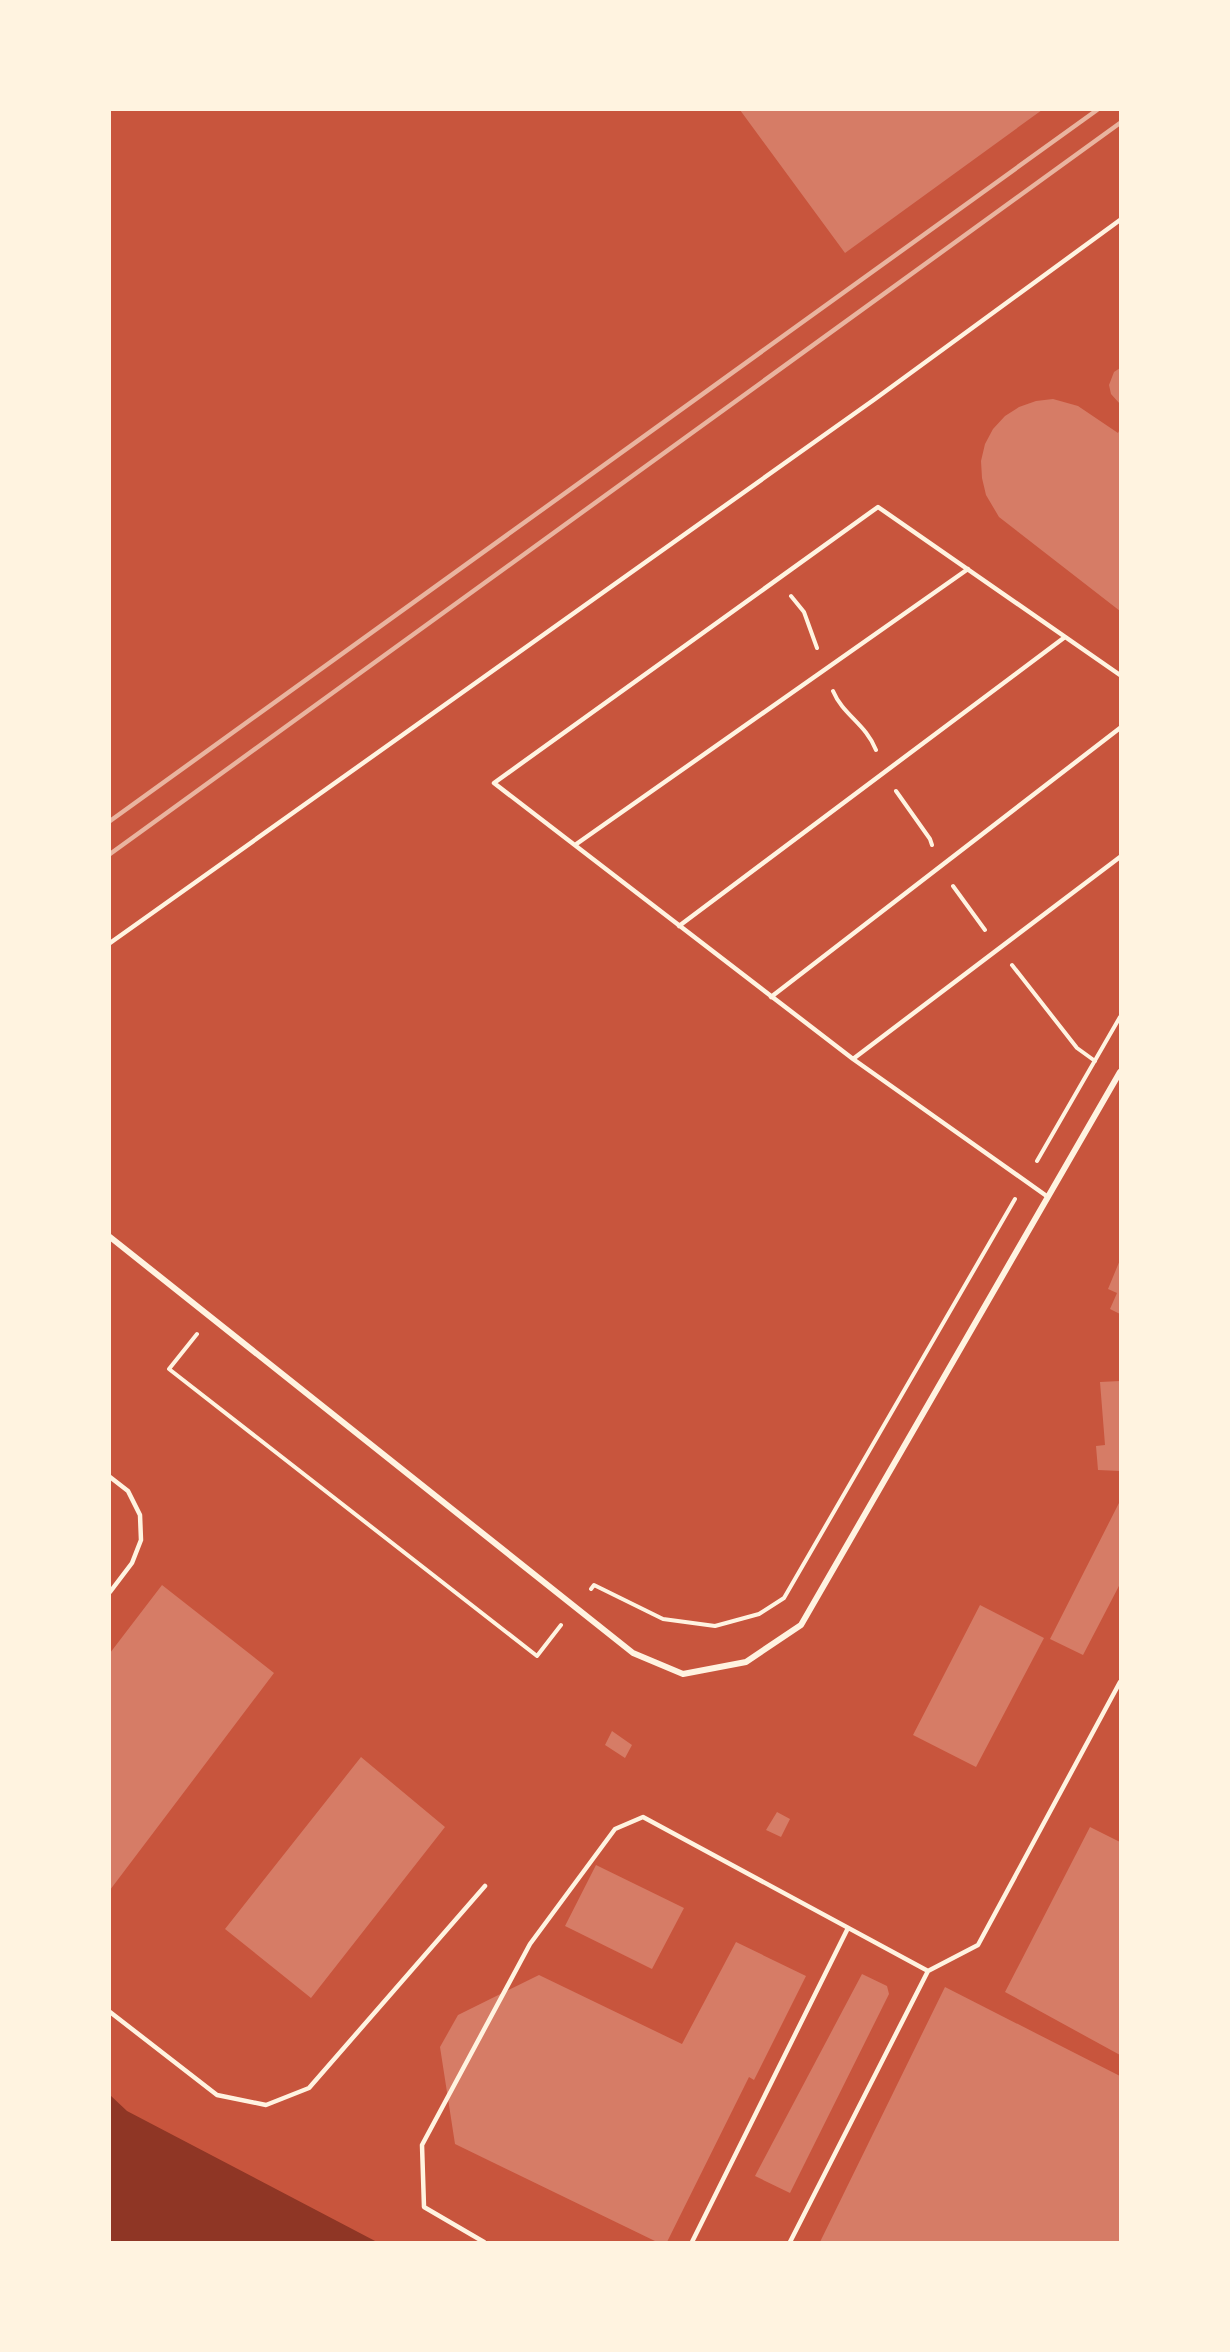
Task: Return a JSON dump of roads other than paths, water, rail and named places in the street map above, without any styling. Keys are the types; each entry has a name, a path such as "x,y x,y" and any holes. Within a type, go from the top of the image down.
{"street":[{"path":"110,1237 633,1653 683,1674 746,1662 801,1624 1120,1073"}],"lane":[{"path":"110,944 866,406 1120,220"},
{"path":"1048,1197 853,1059 494,783 878,507 1120,675"},
{"path":"575,845 968,569"},
{"path":"679,926 1065,637"},
{"path":"771,997 1120,728"},
{"path":"853,1059 1120,857"},
{"path":"110,1477 128,1491 141,1515 141,1540 132,1563 110,1592"},
{"path":"790,2242 928,1971 978,1945 1120,1682"},
{"path":"484,2242 424,2207 422,2145 530,1944 615,1829 643,1816 928,1971"},
{"path":"110,2012 217,2095 266,2105 309,2088 484,1886"},
{"path":"692,2242 848,1928"}],"railway":[{"path":"110,821 1097,110"},
{"path":"110,854 1120,123"}]}
